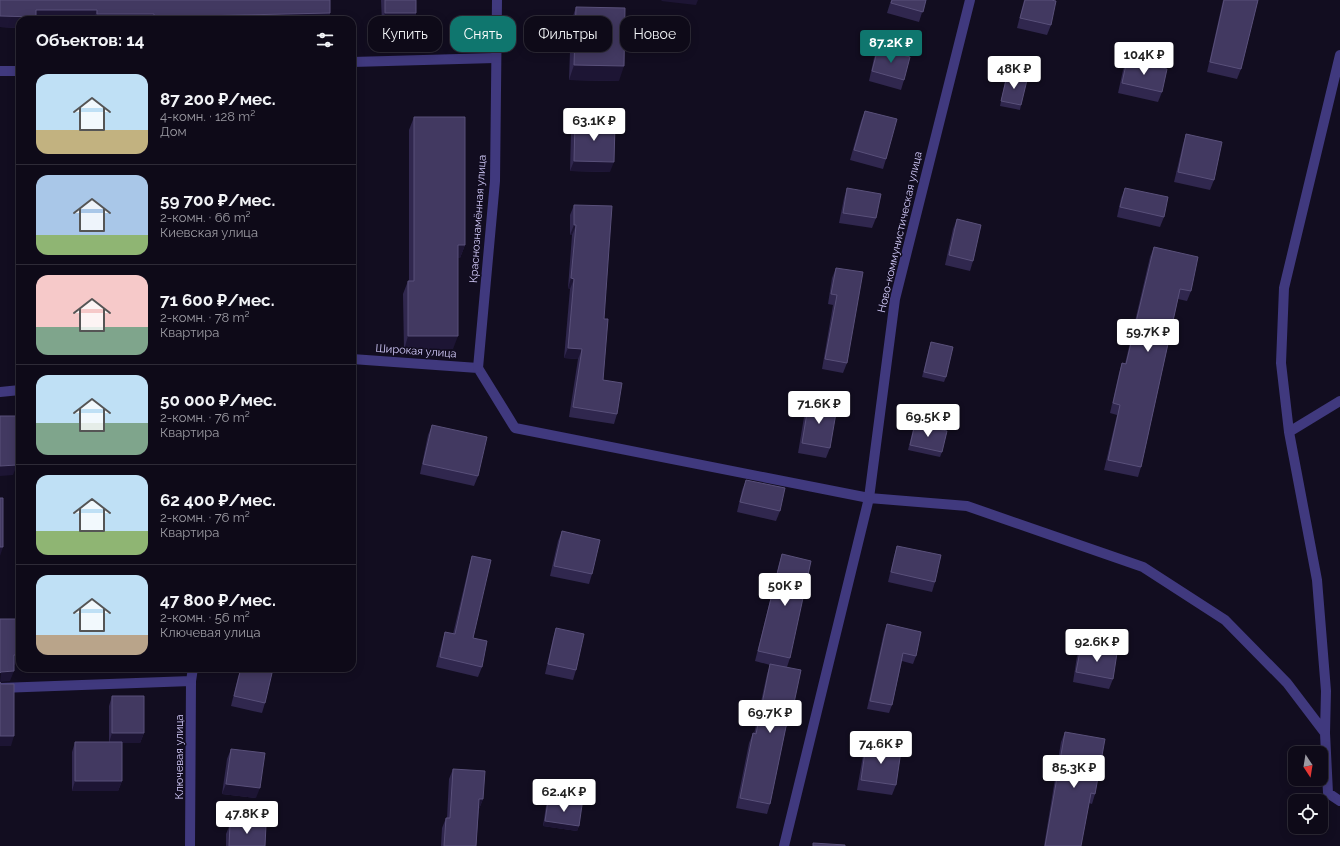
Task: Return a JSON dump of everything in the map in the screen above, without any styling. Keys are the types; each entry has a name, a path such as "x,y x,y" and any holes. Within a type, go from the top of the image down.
{"street":[{"name":"Краснознамённая улица","path":"478,368 495,181 495,58 497,0"},
{"name":"Ново-коммунистическая улица","path":"784,846 869,498 895,299 970,0"},
{"path":"1340,55 1284,288 1281,363 1289,432 1317,580 1326,691 1325,733 1328,793 1340,801"},
{"path":"356,62 495,58"},
{"path":"0,71 16,71"},
{"name":"Широкая улица","path":"356,359 478,368"},
{"path":"478,368 515,428 869,498 967,506 1143,567 1225,620 1287,683 1325,733"},
{"path":"0,392 16,390"},
{"path":"1289,432 1340,401"},
{"name":"Ключевая улица","path":"190,846 191,681 192,672"},
{"path":"0,688 191,681"}],"building":[{"path":"0,0 330,0 330,13 154,16 154,14 97,14 97,10 36,10 36,16 0,16"},
{"path":"385,0 416,0 416,13 385,13"},
{"path":"892,0 926,0 923,12 891,3"},
{"path":"1025,0 1056,1 1051,25 1020,18"},
{"path":"1224,0 1258,0 1241,69 1210,62"},
{"path":"576,7 625,8 625,16 620,16 620,52 624,52 624,66 574,65 574,52 612,52 612,16 576,16"},
{"path":"878,48 910,57 904,80 872,71"},
{"path":"1127,60 1167,69 1162,92 1122,83"},
{"path":"1007,76 1027,80 1021,105 1001,101"},
{"path":"865,111 897,119 886,159 854,150"},
{"path":"414,117 465,117 465,245 458,245 458,336 408,336 408,281 414,281"},
{"path":"575,123 615,124 614,162 574,161"},
{"path":"1186,134 1222,142 1214,180 1178,172"},
{"path":"847,188 881,194 876,218 843,213"},
{"path":"1125,188 1168,197 1164,217 1120,207"},
{"path":"574,205 612,206 604,319 608,319 603,380 622,383 617,414 573,407 582,349 568,348 574,279 571,278 576,225 574,225"},
{"path":"957,219 981,225 973,261 949,255"},
{"path":"1154,247 1198,257 1191,291 1180,289 1141,467 1108,460 1120,405 1113,403 1122,363 1126,364"},
{"path":"836,268 863,272 847,363 825,359 837,295 831,294"},
{"path":"931,342 953,347 946,377 924,372"},
{"path":"809,401 837,407 830,448 802,443"},
{"path":"0,416 16,416 16,465 0,466"},
{"path":"915,424 947,431 942,452 910,445"},
{"path":"432,425 487,437 478,476 423,464"},
{"path":"746,480 785,488 780,511 740,502"},
{"path":"0,498 3,498 3,547 0,547"},
{"path":"562,531 600,540 592,574 554,566"},
{"path":"897,546 941,555 935,582 891,572"},
{"path":"782,554 811,561 790,658 758,651"},
{"path":"472,556 491,560 473,638 487,641 482,667 440,657 445,632 455,634"},
{"path":"0,619 16,619 16,655 14,655 14,671 0,673"},
{"path":"887,624 921,632 916,656 903,653 892,705 870,701"},
{"path":"556,628 584,634 576,670 548,664"},
{"path":"1081,646 1117,653 1113,679 1076,672"},
{"path":"770,664 801,670 791,717 788,717 770,804 740,798 753,733 756,734"},
{"path":"240,672 272,673 265,703 234,696"},
{"path":"0,682 1,684 14,684 14,736 0,736"},
{"path":"112,696 144,696 144,733 112,733"},
{"path":"1065,732 1105,739 1095,794 1091,793 1081,846 1045,846"},
{"path":"75,742 122,742 122,781 75,781"},
{"path":"866,745 901,751 896,785 861,780"},
{"path":"231,749 265,753 260,788 226,784"},
{"path":"453,769 485,771 483,799 479,799 476,846 444,846 446,818 450,818"},
{"path":"548,801 582,805 579,826 545,821"},
{"path":"230,824 266,825 265,846 229,846"},
{"path":"813,843 845,845 845,846 813,846"}]}
